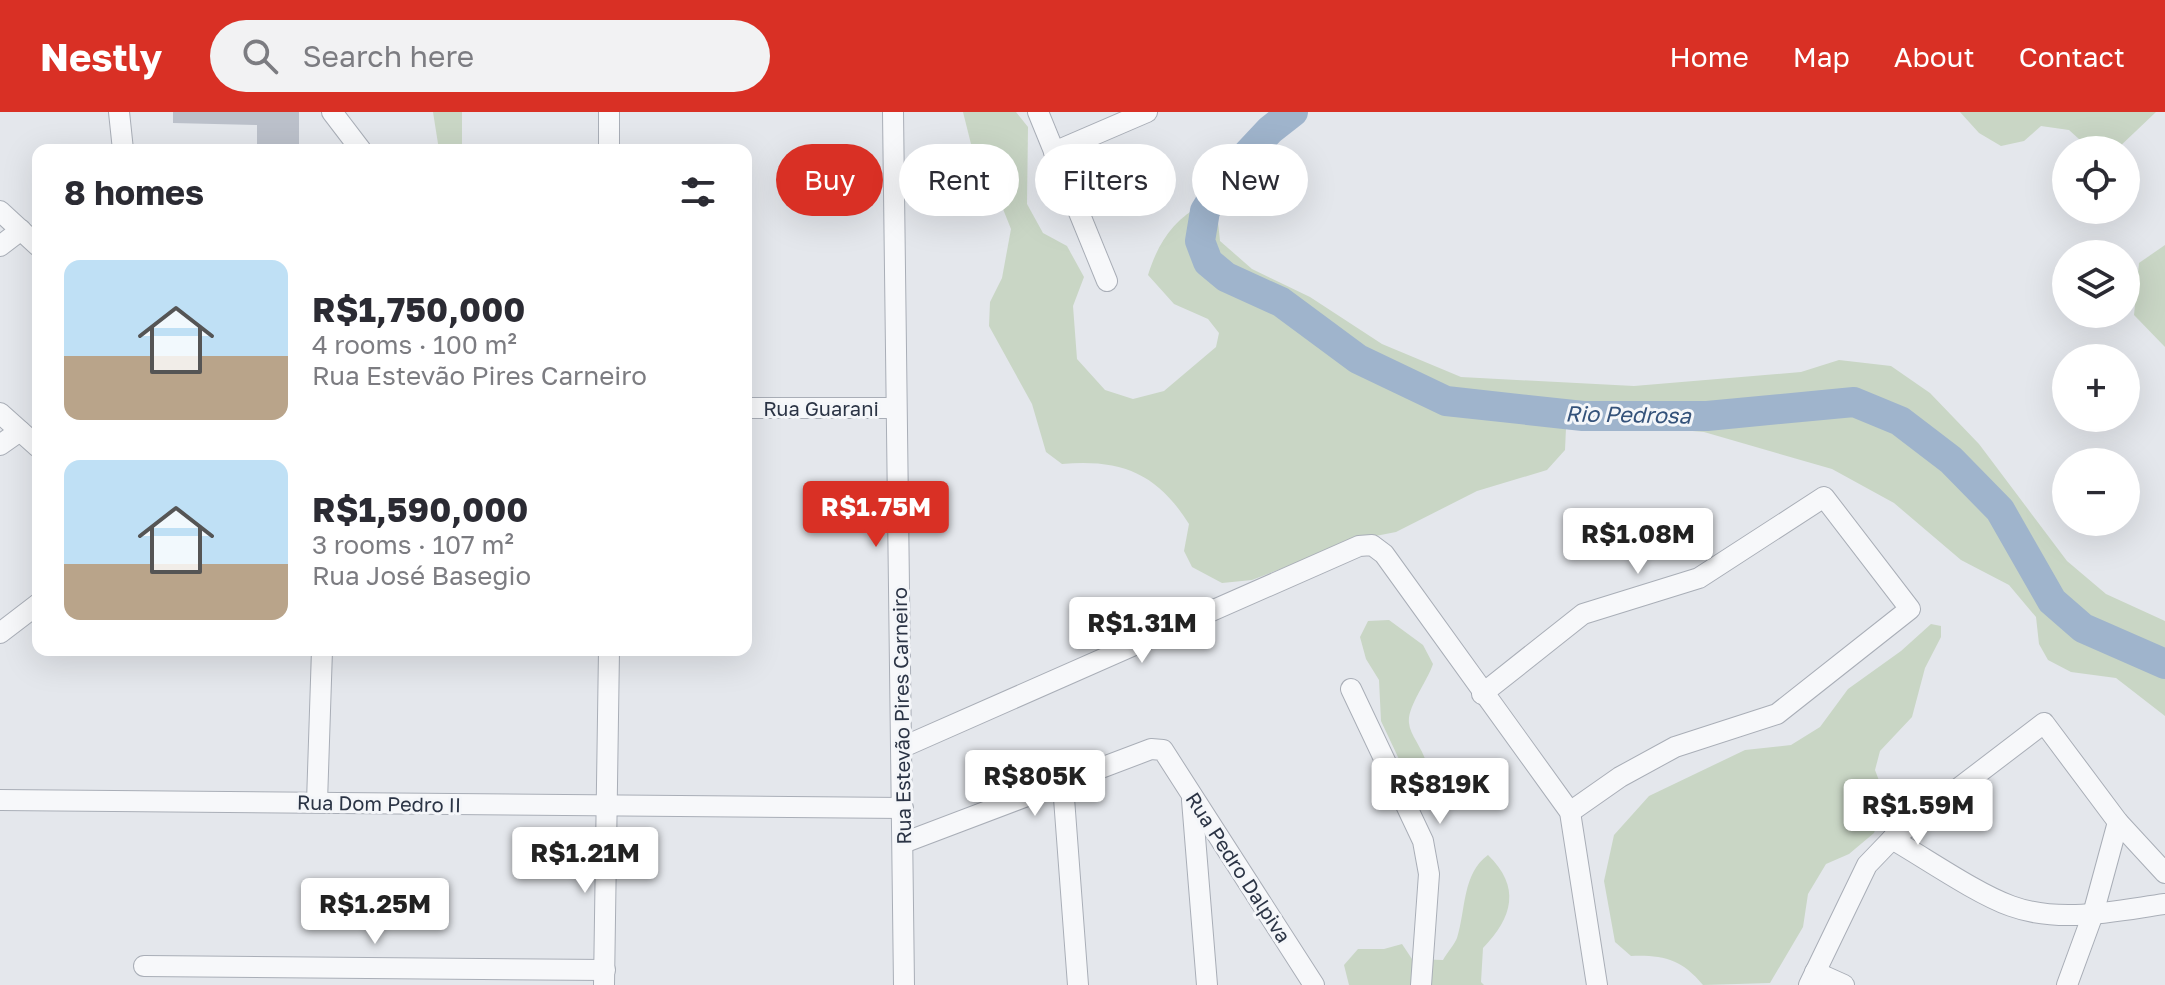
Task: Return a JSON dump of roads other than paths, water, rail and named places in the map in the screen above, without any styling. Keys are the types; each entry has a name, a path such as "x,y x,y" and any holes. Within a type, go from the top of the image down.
{"street":[{"path":"119,112 122,144"},
{"path":"332,112 356,144"},
{"path":"609,112 609,144"},
{"name":"Rua Estevão Pires Carneiro","path":"893,112 904,985"},
{"path":"1038,112 1051,144"},
{"path":"1073,144 1147,112"},
{"path":"0,211 32,240"},
{"path":"1080,216 1107,281"},
{"path":"0,246 21,230"},
{"name":"Rua Guarani","path":"752,408 895,408"},
{"path":"0,413 32,442"},
{"path":"0,445 20,431"},
{"path":"1482,694 1583,614 1699,578 1824,497 1910,609 1777,714 1675,747 1620,777 1570,812"},
{"path":"903,747 1291,574 1359,546 1372,545 1384,554 1482,694 1557,788 1570,812 1597,985"},
{"path":"0,633 32,609"},
{"path":"317,802 322,656"},
{"path":"144,966 604,978 609,656"},
{"path":"1351,689 1423,841 1429,874 1421,985"},
{"path":"1844,985 1812,979 1867,865 1892,839 2044,723 2118,822 2165,873"},
{"name":"Rua Pedro Dalpiva","path":"1063,785 1151,749 1163,750 1314,985"},
{"path":"903,843 1063,785 1078,985"},
{"path":"1192,796 1207,985"},
{"name":"Rua Dom Pedro II","path":"0,800 903,808"},
{"path":"2067,985 2093,914 2118,822"},
{"path":"1892,839 2010,906 2055,915 2093,914 2165,904"}],"waterway":[{"name":"Rio Pedrosa","path":"1293,112 1270,130 1225,178 1205,211 1200,241 1208,262 1226,277 1281,302 1358,359 1446,401 1583,416 1707,416 1854,402 1900,421 1951,460 2000,510 2052,601 2083,628 2165,664"}]}
